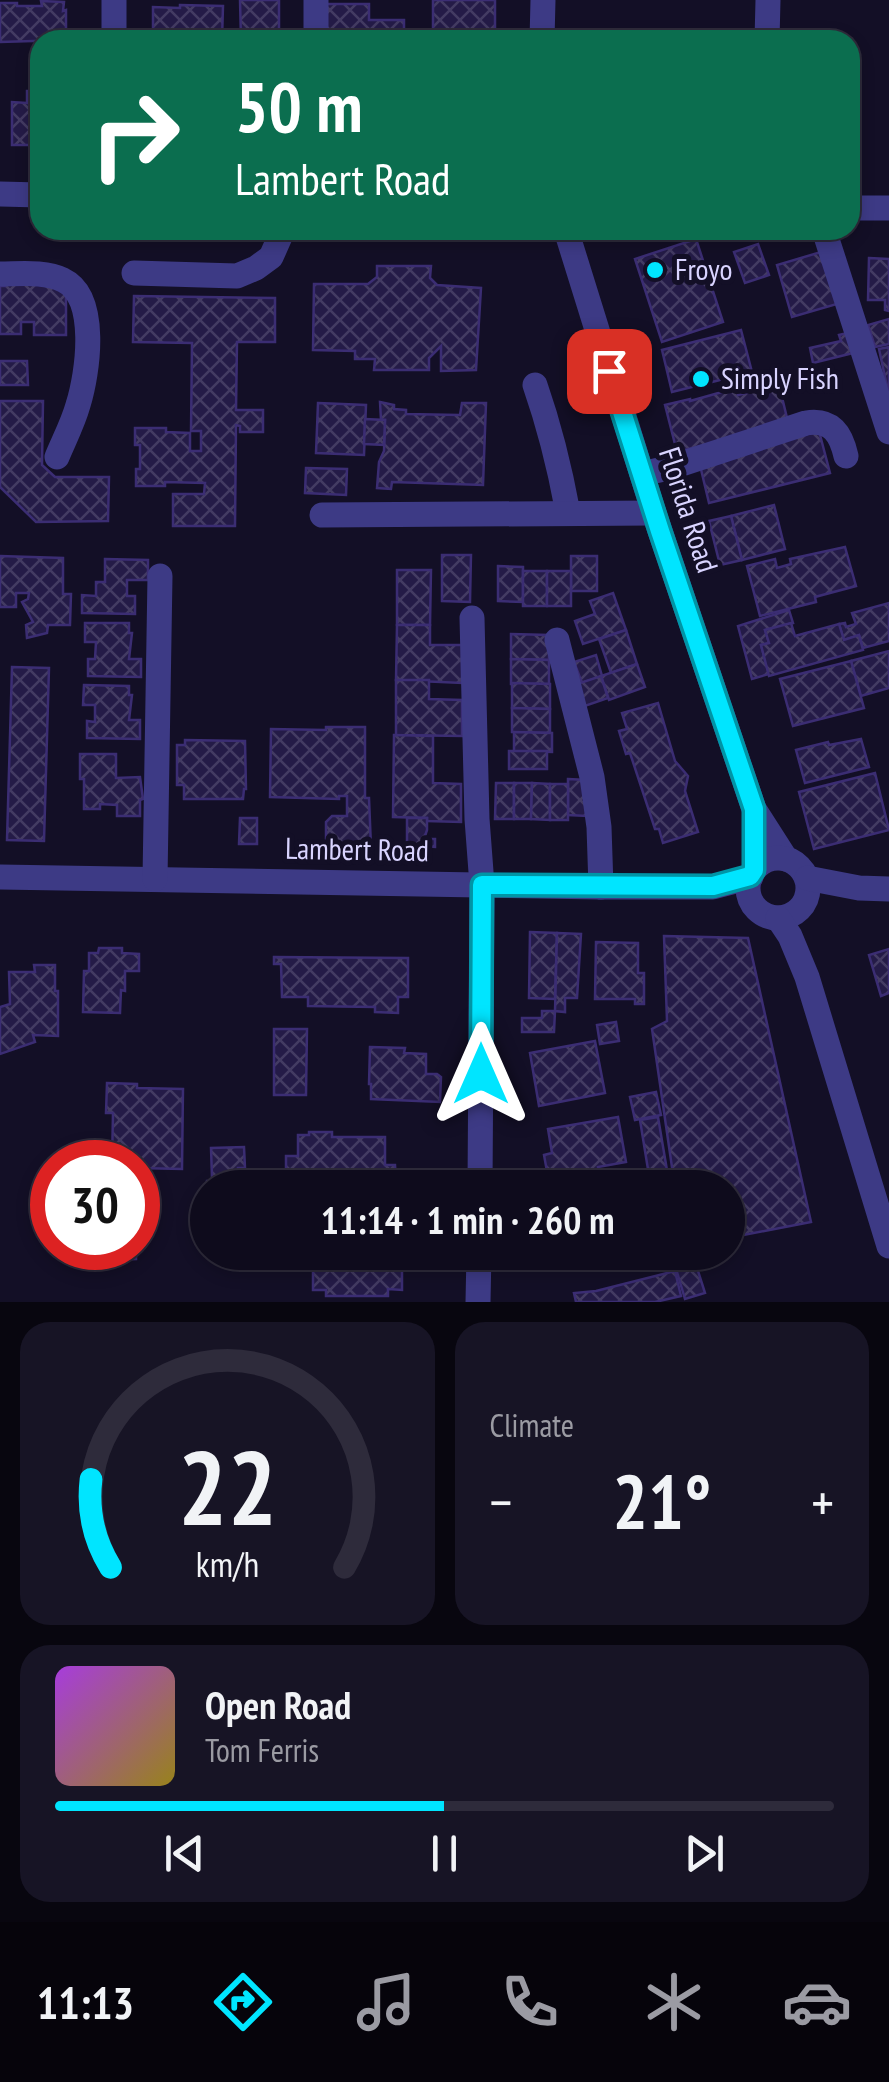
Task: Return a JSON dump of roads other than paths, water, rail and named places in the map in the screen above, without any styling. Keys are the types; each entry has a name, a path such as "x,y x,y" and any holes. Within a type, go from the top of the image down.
{"street":[{"path":"114,0 114,30"},
{"path":"316,0 316,30"},
{"path":"542,0 542,30"},
{"path":"767,30 768,0"},
{"path":"0,194 30,195"},
{"path":"860,208 889,208"},
{"path":"134,273 237,276 271,256 278,240"},
{"name":"Florida Road","path":"569,240 654,513 754,809 786,859"},
{"path":"827,240 889,432"},
{"path":"0,274 42,275 66,281 78,292 84,306 88,353 79,402 57,457"},
{"path":"535,385 558,456 568,514"},
{"path":"642,474 818,421 842,438 846,456"},
{"path":"322,515 654,513"},
{"path":"155,880 160,576"},
{"path":"472,618 476,819 482,885 480,1170"},
{"path":"557,640 592,777 601,887"},
{"name":"Florida Road","path":"752,882 754,809"},
{"path":"859,888 794,911 764,914 752,882 759,865 772,858 786,859 799,866 807,878 808,892 794,911 790,936 889,1246"},
{"name":"Lambert Road","path":"0,877 601,887 752,882"},
{"path":"807,878 889,889"},
{"path":"478,1302 479,1270"}],"place":[{"name":"Froyo","path":"655,270"},
{"name":"Simply Fish","path":"701,379"}]}
